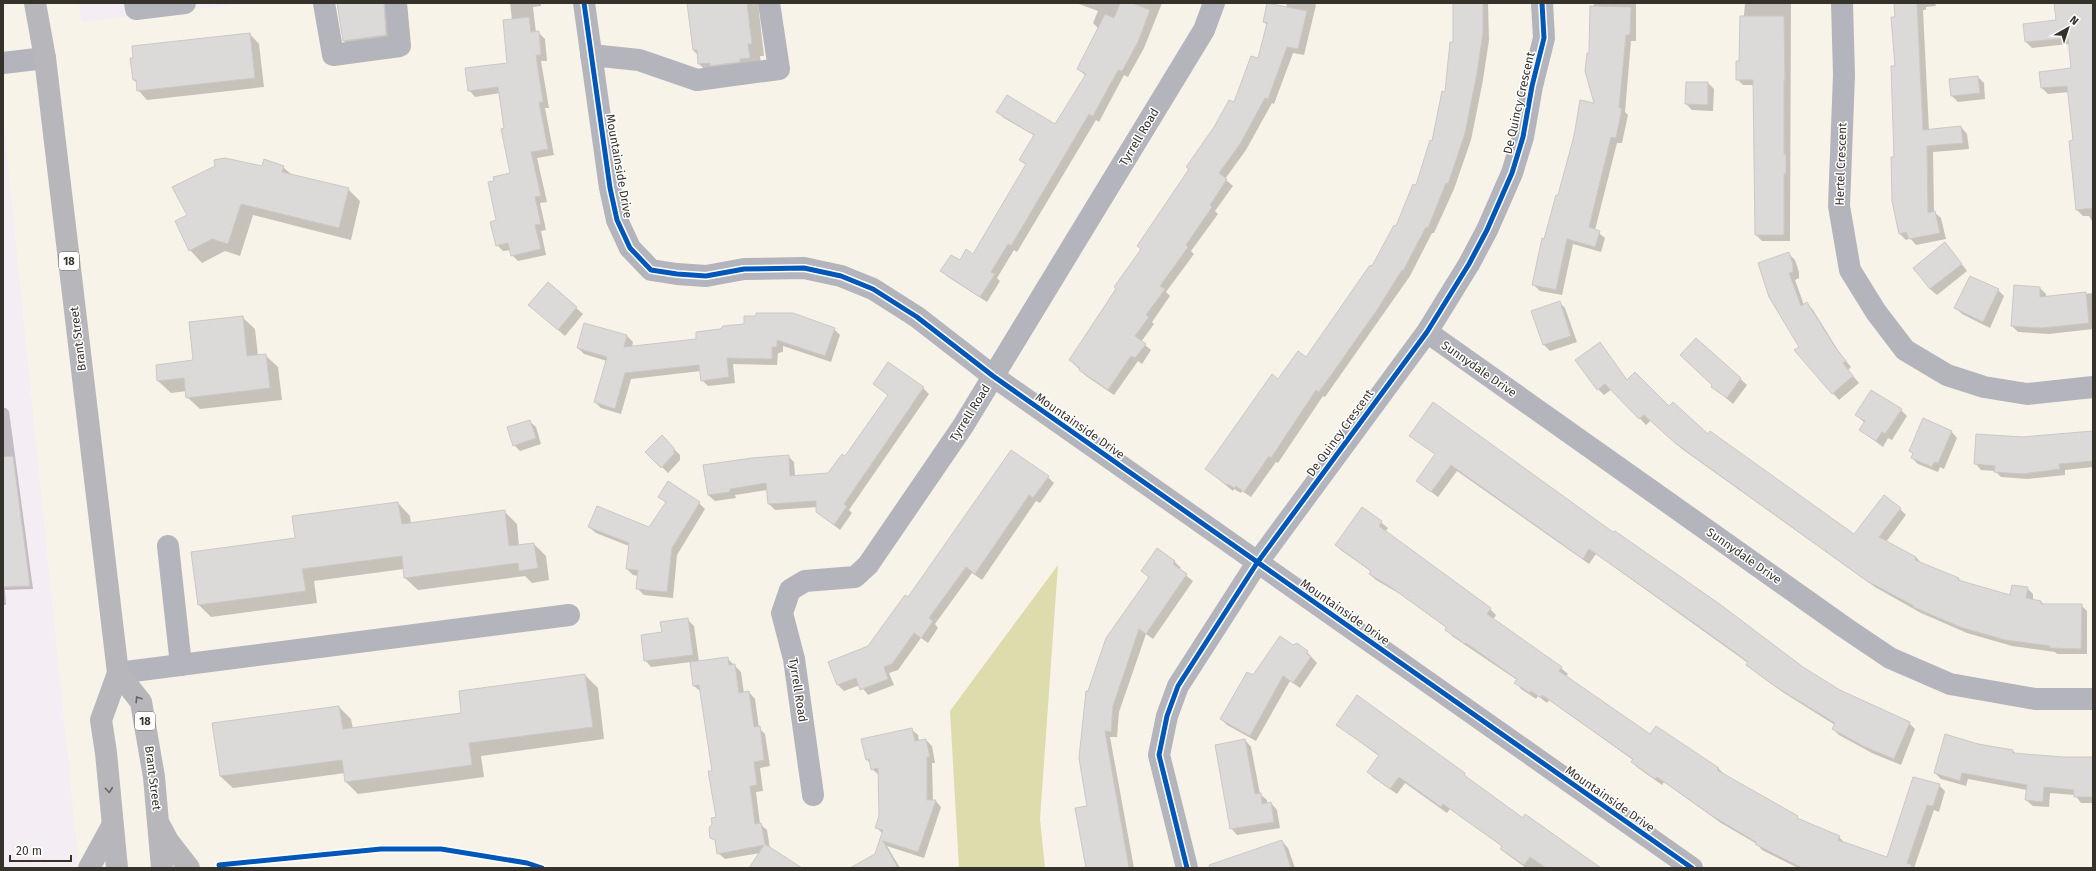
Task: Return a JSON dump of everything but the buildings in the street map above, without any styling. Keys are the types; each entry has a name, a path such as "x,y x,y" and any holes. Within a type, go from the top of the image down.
{"main road":[{"name":"Brant Street","path":"38,4 118,673 101,720 106,753 117,868"},
{"name":"Brant Street","path":"118,673 141,702 154,778 162,868"},
{"path":"158,821 168,842 190,868"},
{"path":"89,868 112,826"}],"street":[{"path":"135,3 136,9 186,3"},
{"path":"324,3 333,54 400,46 396,3"},
{"name":"Mountainside Drive","path":"584,3 610,188 617,220 630,248 651,270 706,276 744,269 804,268 841,276 873,289 917,317 993,376 1692,868"},
{"path":"592,55 639,60 697,80 779,69 769,3"},
{"name":"Tyrrell Road","path":"813,795 794,659 782,613 790,590 805,582 854,577 868,565 963,426 1204,30 1214,3"},
{"name":"De Quincy Crescent","path":"1187,868 1159,755 1168,716 1178,686 1257,563 1427,332 1469,264 1487,230 1512,173 1523,138 1532,86 1544,38 1542,3"},
{"name":"Hertel Crescent","path":"1842,3 1844,75 1839,206 1850,270 1876,312 1905,350 1947,376 1984,387 2027,394 2093,387"},
{"path":"3,63 45,58"},
{"name":"Sunnydale Drive","path":"1427,332 1890,658 1950,684 2034,699 2093,699"},
{"path":"168,546 181,665"},
{"path":"118,673 569,615"}],"shaded area":[{"path":"79,3 251,3 81,22"},
{"path":"3,116 79,868 3,868"}],"green space":[{"path":"1058,565 1040,819 1045,868 959,868 950,711"}],"cycle path":[{"path":"584,3 610,188 617,220 630,248 651,270 706,276 744,269 804,268 841,276 873,289 917,317 993,376 1692,868"},
{"path":"1187,868 1159,755 1167,716 1178,686 1257,563 1427,332 1469,264 1487,230 1512,173 1523,137 1532,86 1544,38 1542,3"},
{"path":"219,865 381,849 441,849 527,863 542,868"}]}
